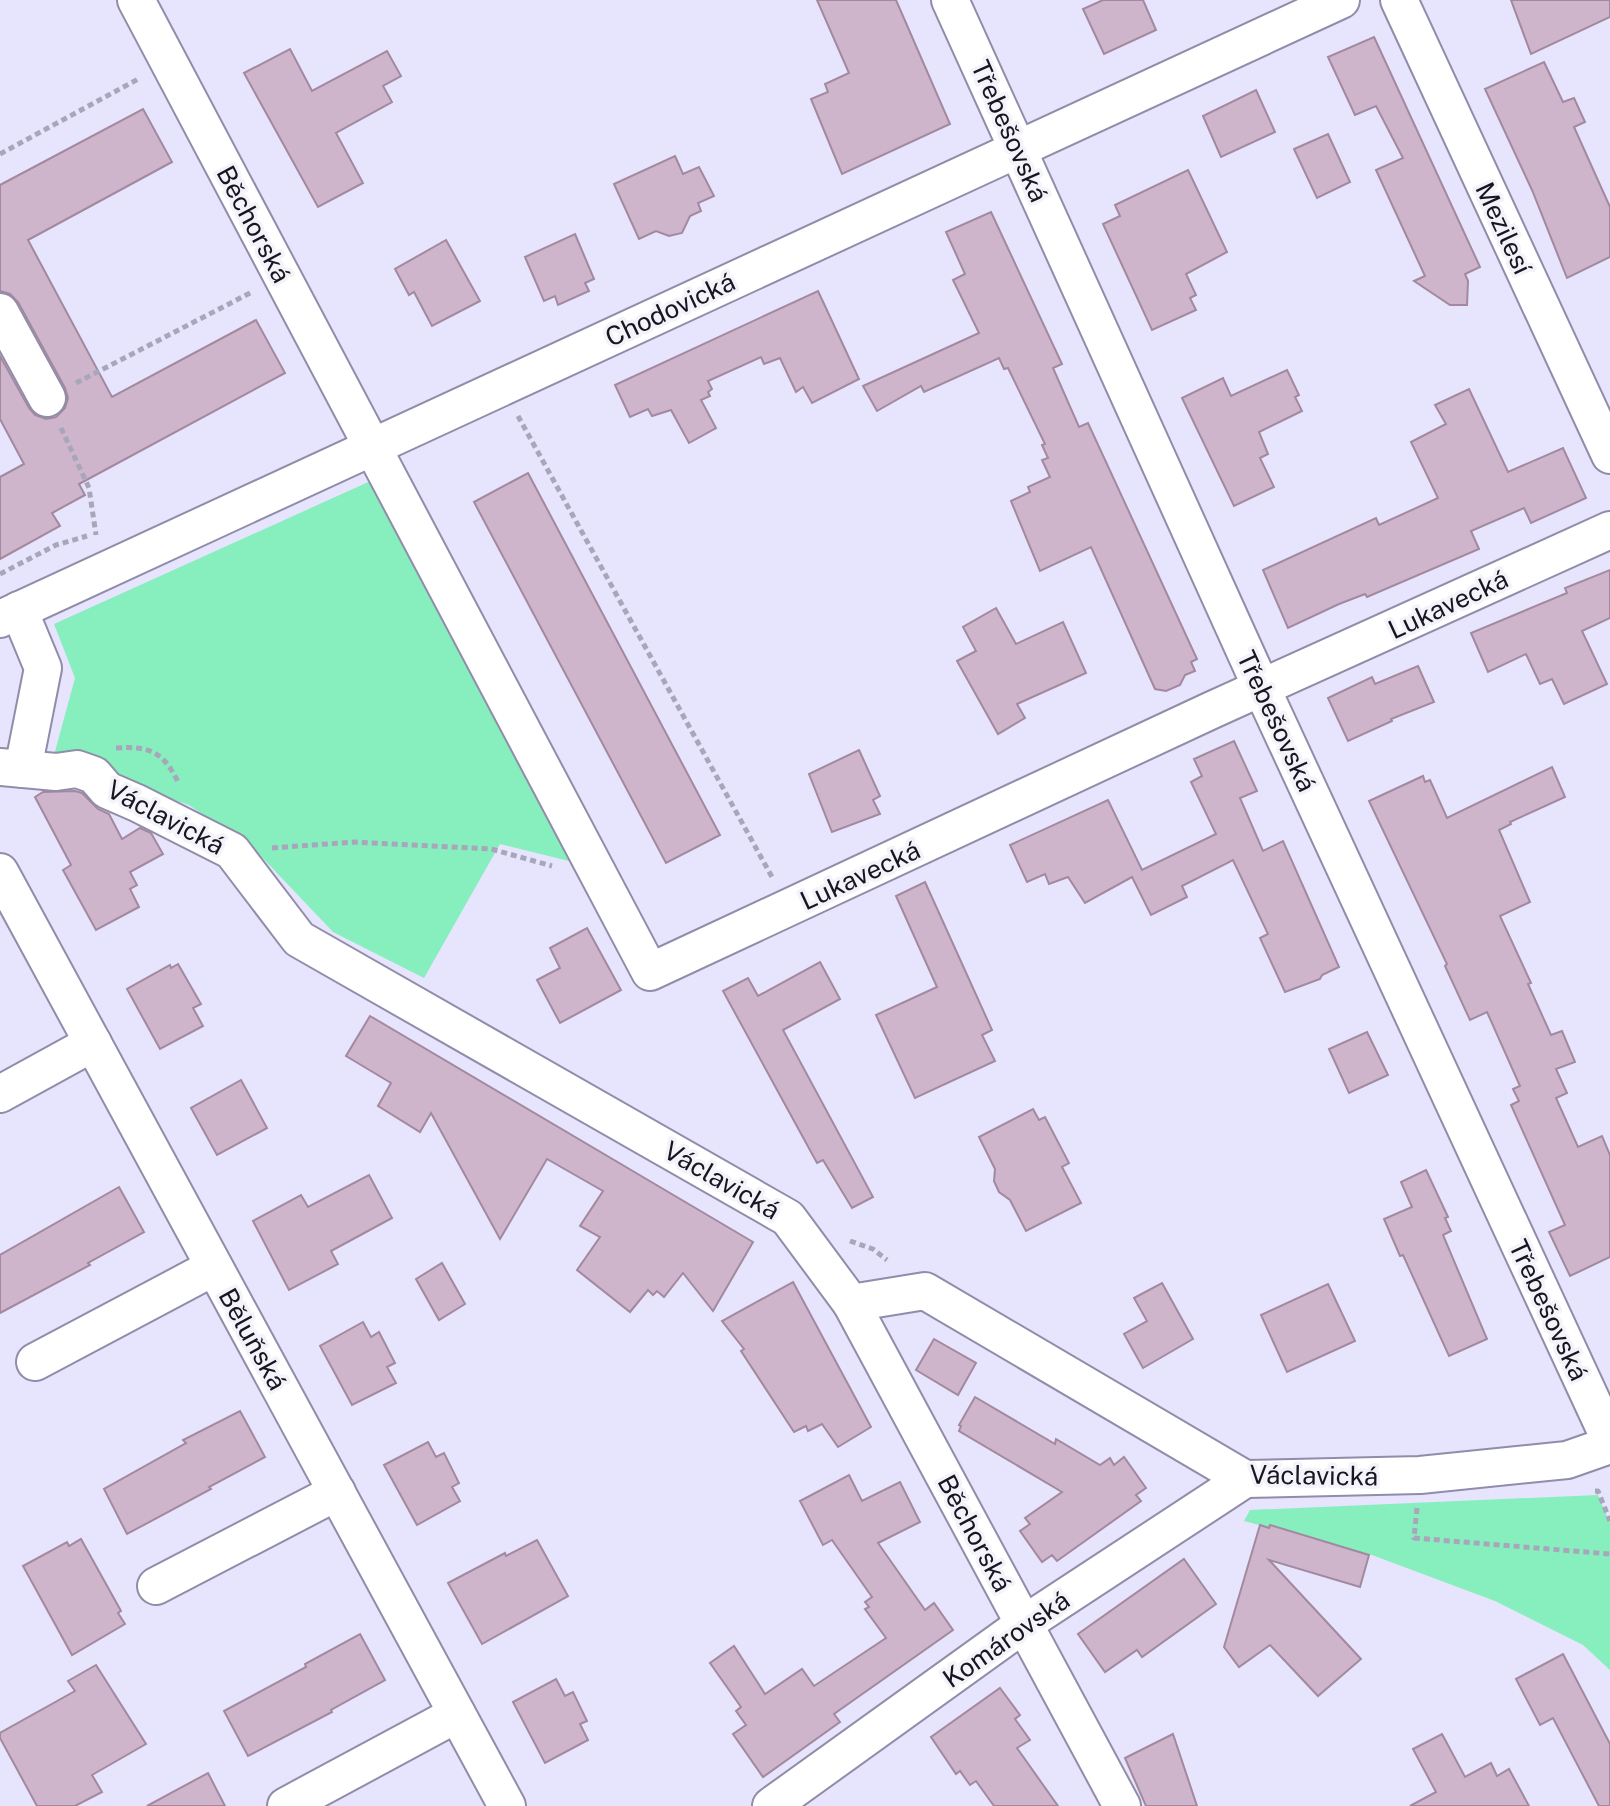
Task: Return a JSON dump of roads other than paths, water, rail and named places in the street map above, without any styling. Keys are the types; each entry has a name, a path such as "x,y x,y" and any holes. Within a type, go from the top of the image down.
{"street":[{"name":"Běchorská","path":"136,0 371,447"},
{"name":"Třebešovská","path":"950,0 1262,689 1610,1442"},
{"name":"Chodovická","path":"9,614 1341,0"},
{"name":"Mezilesí","path":"1399,0 1610,455"},
{"path":"0,312 47,398"},
{"name":"Lukavecká","path":"371,447 650,972 1610,530"},
{"path":"9,614 43,668 11,768"},
{"name":"Václavická","path":"11,768 56,772 77,769 94,775 107,790 232,851 299,939 788,1218 851,1303 925,1291 1245,1479 1420,1475 1567,1460 1610,1442"},
{"name":"Běluňská","path":"0,872 507,1806"},
{"path":"0,1094 93,1043"},
{"path":"35,1362 214,1267"},
{"name":"Běchorská","path":"851,1303 1122,1806"},
{"name":"Komárovská","path":"771,1806 1024,1624 1245,1479"},
{"path":"156,1586 337,1492"},
{"path":"286,1806 457,1714"}]}
